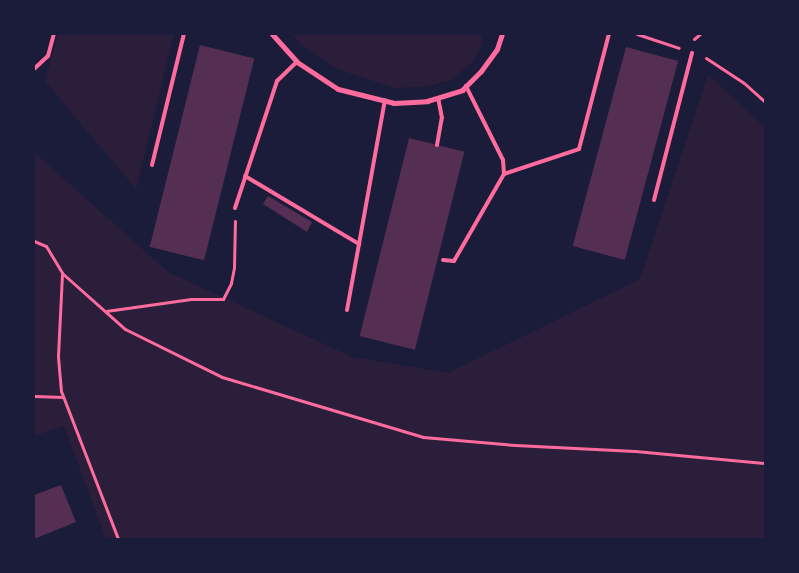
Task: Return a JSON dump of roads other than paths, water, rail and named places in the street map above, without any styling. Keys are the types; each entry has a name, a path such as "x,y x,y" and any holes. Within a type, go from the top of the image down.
{"street":[{"path":"272,34 297,62 338,89 394,103 427,101 462,90 481,71 497,49 502,34"}],"lane":[{"path":"34,69 48,56 54,34"},
{"path":"152,165 184,34"},
{"path":"504,174 579,148 609,34"},
{"path":"654,200 692,53"},
{"path":"235,208 277,81 297,62"},
{"path":"443,260 454,261 504,174 503,160 466,86"},
{"path":"436,145 442,118 438,98"},
{"path":"347,310 385,100"},
{"path":"245,176 359,244"}]}
